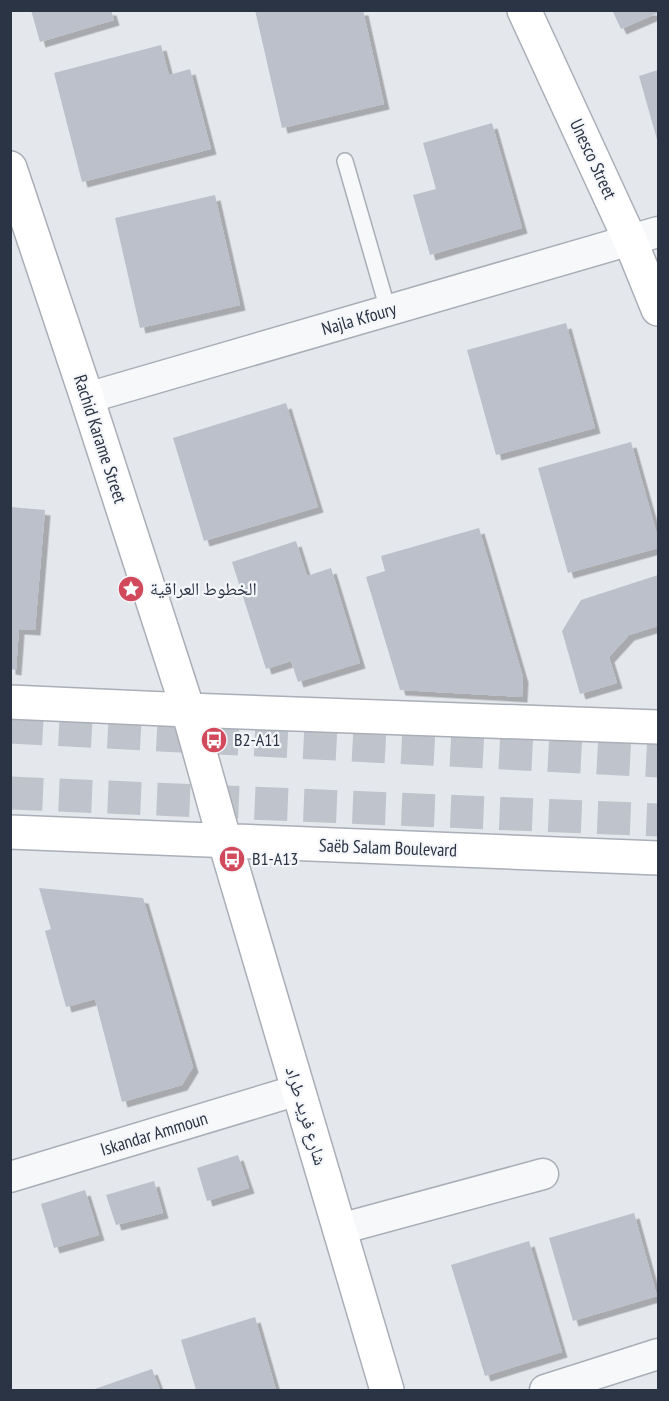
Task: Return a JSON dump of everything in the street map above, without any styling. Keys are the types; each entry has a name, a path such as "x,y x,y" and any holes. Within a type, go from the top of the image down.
{"street":[{"name":"Unesco Street","path":"524,10 644,236 658,309"},
{"name":"Rachid Karame Street","path":"10,168 188,710 225,842"},
{"name":"Najla Kfoury","path":"87,398 644,236"},
{"path":"10,702 658,727"},
{"name":"Saëb Salam Boulevard","path":"10,832 658,858"},
{"name":"شارع فريد طراد","path":"225,842 387,1390"},
{"name":"Iskandar Ammoun","path":"10,1177 298,1090"},
{"path":"340,1229 543,1174"},
{"path":"545,1390 658,1354"}],"lane":[{"path":"345,161 388,310"}],"building":[{"path":"31,10 111,10 114,20 40,42"},
{"path":"255,10 363,10 384,104 282,128"},
{"path":"612,10 658,10 658,13 621,29"},
{"path":"161,45 169,75 190,69 211,149 82,182 54,73"},
{"path":"658,70 658,143 639,76"},
{"path":"492,123 522,228 430,255 413,195 436,189 423,143"},
{"path":"215,195 240,305 140,328 115,218"},
{"path":"566,323 595,428 496,455 467,350"},
{"path":"286,403 318,507 204,541 173,438"},
{"path":"631,442 658,538 658,548 568,573 538,468"},
{"path":"10,507 45,510 35,630 19,629 16,670 10,669"},
{"path":"479,528 523,677 522,697 400,690 366,577 385,571 381,556"},
{"path":"296,541 307,576 331,568 360,663 298,682 291,661 266,669 232,562"},
{"path":"658,575 658,626 629,635 609,657 617,683 580,694 562,631 581,600"},
{"path":"39,888 143,898 193,1067 182,1085 122,1102 95,999 66,1007 45,931 51,929"},
{"path":"238,1155 249,1188 207,1201 197,1168"},
{"path":"154,1181 163,1213 116,1225 106,1195"},
{"path":"85,1190 99,1235 54,1248 41,1204"},
{"path":"634,1213 657,1296 573,1321 549,1238"},
{"path":"529,1241 562,1352 485,1376 451,1265"},
{"path":"255,1317 276,1390 196,1390 181,1340"},
{"path":"152,1369 160,1390 92,1390"}],"tunnel":[{"path":"10,727 658,761"},
{"path":"10,793 658,820"}],"place":[{"name":"الخطوط العراقية","path":"131,589"},
{"name":"B2-A11","path":"214,740"},
{"name":"B1-A13","path":"232,859"}]}
